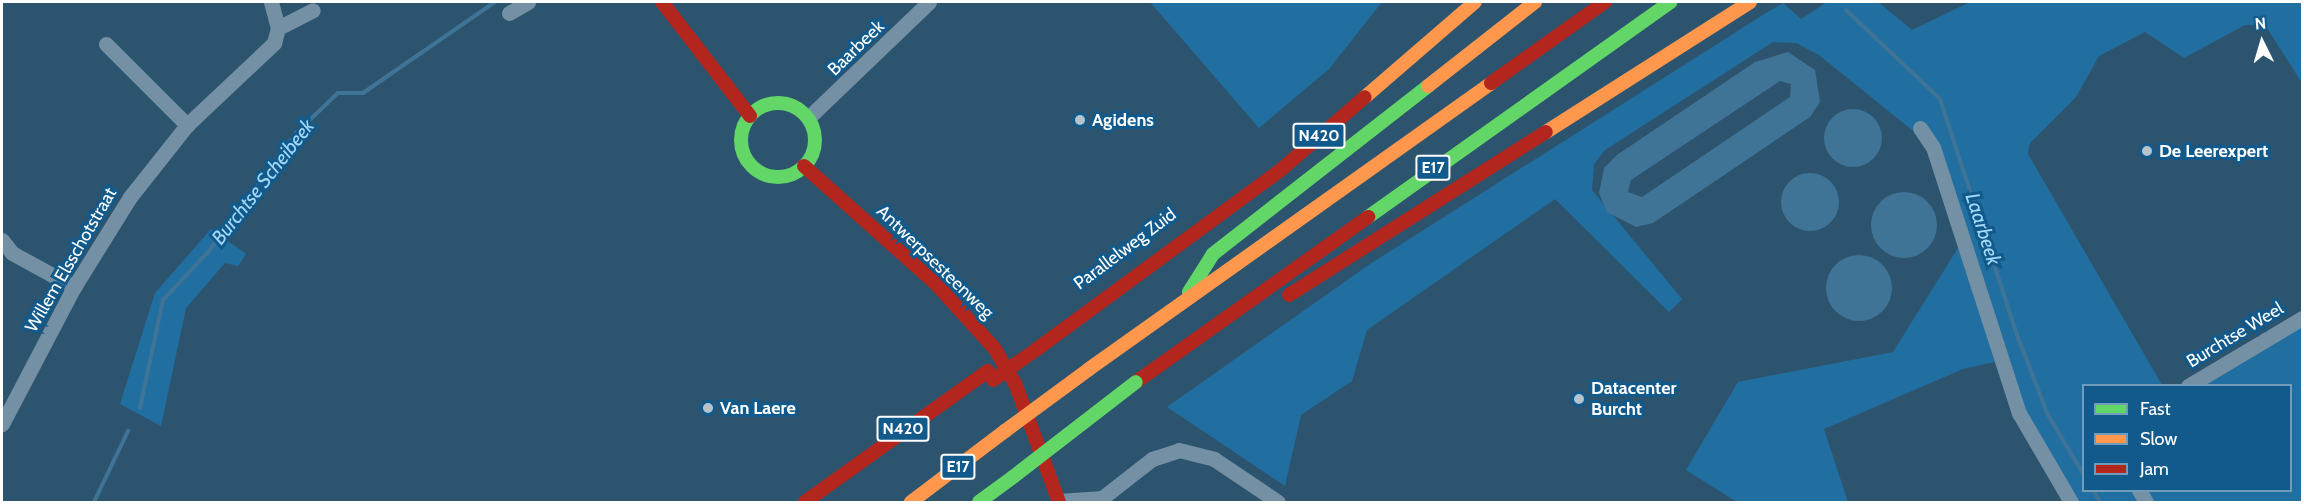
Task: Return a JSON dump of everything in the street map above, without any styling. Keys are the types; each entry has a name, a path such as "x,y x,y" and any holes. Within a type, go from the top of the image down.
{"main road":[{"path":"662,2 750,116"},
{"name":"Parallelweg Zuid","path":"806,502 991,376 1283,168 1475,2"},
{"path":"1180,305 1213,254 1535,2"},
{"name":"E17","path":"910,502 1089,369 1605,2"},
{"name":"E17","path":"979,502 1197,335 1670,2"},
{"path":"1197,335 1262,312 1747,3"},
{"name":"Parallelweg Zuid","path":"1033,345 1195,219 1400,45"},
{"path":"782,103 808,118 814,145 804,166 778,177 749,164 741,144 750,116 782,103"},
{"name":"Antwerpsesteenweg","path":"804,166 937,285 995,349 1015,383 1059,502"},
{"name":"Parallelweg Zuid","path":"880,468 991,376"}],"street":[{"path":"271,2 279,28 313,10"},
{"path":"509,13 528,2"},
{"name":"Baarbeek","path":"808,118 929,2"},
{"name":"Willem Elsschotstraat","path":"2,424 74,286 130,197 187,125 274,43 279,28"},
{"path":"106,44 187,125"},
{"path":"1920,128 1933,147 2019,412 2071,502"},
{"path":"2,240 12,254 74,286"},
{"name":"Burchtse Weel","path":"2191,384 2302,318"},
{"name":"Antwerpsesteenweg","path":"1059,502 1100,500 1152,459 1186,450 1214,459 1278,502"}],"shaded area":[{"path":"1150,2 1382,2 1329,69 1259,128"},
{"path":"1827,2 1878,2 1912,30 1970,2 2302,2 2302,83 2265,25 2245,25 2184,58 2145,32 2099,56 2076,97 2030,143 2028,154 2161,384 2082,384 2082,492 2292,492 2292,384 2190,384 2302,318 2302,502 2078,502 2025,411 2008,359 1963,369 1824,429 1848,502 1737,502 1686,470 1738,382 1893,352 1963,240 1933,147 1819,55 1796,43 1773,42 1605,150 1594,164 1592,190 1682,299 1669,312 1555,199 1367,330 1352,381 1301,415 1285,486 1167,407 1370,264 1766,13 1783,3 1801,19"},
{"path":"1788,52 1815,70 1820,102 1810,117 1653,223 1636,227 1607,212 1599,193 1604,168 1617,155 1755,62","holes":["1780,81 1791,84 1790,97 1642,197 1628,192 1631,180"]},
{"path":"1853,109 1864,111 1877,122 1882,138 1880,149 1869,162 1853,167 1842,165 1829,154 1824,138 1826,127 1837,114"},
{"path":"1810,173 1821,175 1834,186 1839,202 1837,213 1826,226 1810,231 1799,229 1786,218 1781,202 1783,191 1794,178"},
{"path":"1904,192 1917,194 1932,207 1937,225 1935,238 1922,253 1904,258 1891,256 1876,243 1871,225 1873,212 1886,197"},
{"path":"211,229 246,254 238,266 225,263 186,308 161,426 120,404 155,293"},
{"path":"1859,255 1872,257 1887,270 1892,288 1890,301 1877,316 1859,321 1846,319 1831,306 1826,288 1828,275 1841,260"}],"waterway":[{"name":"Burchtse Scheibeek","path":"140,408 163,300 209,251 296,133 338,93 363,93 495,2"},
{"name":"Laarbeek","path":"1846,10 1940,99 2019,340 2048,415 2082,472"},
{"name":"Burchtse Scheibeek","path":"94,502 128,431"},
{"name":"Laarbeek","path":"2094,492 2100,502"}],"traffic: fast":[{"path":"1368,217 1670,2"},
{"path":"1189,292 1213,254 1428,86"},
{"path":"778,103 792,106 804,114 812,126 815,140 812,154 804,166 792,174 778,177 764,174 752,166 744,154 741,140 744,126 752,114 764,106 778,103"},
{"path":"1013,477 1136,382"},
{"path":"979,502 1013,477"}],"traffic: slow":[{"path":"1365,97 1475,2"},
{"path":"1428,86 1535,2"},
{"path":"1546,132 1750,2"},
{"path":"1089,369 1491,83"},
{"path":"1005,431 1089,369"},
{"path":"911,502 1005,431"}],"traffic: jam":[{"path":"662,2 750,116"},
{"path":"1491,83 1605,2"},
{"path":"1037,349 1283,168 1365,97"},
{"path":"1289,295 1546,132"},
{"path":"804,166 937,285 995,349 1015,383 1059,502"},
{"path":"1136,382 1368,217"},
{"path":"993,380 1037,349"},
{"path":"805,502 988,371"}],"place":[{"name":"Agidens","path":"1080,120"},
{"name":"De Leerexpert","path":"2147,151"},
{"name":"Datacenter Burcht","path":"1579,399"},
{"name":"Van Laere","path":"708,408"}]}
